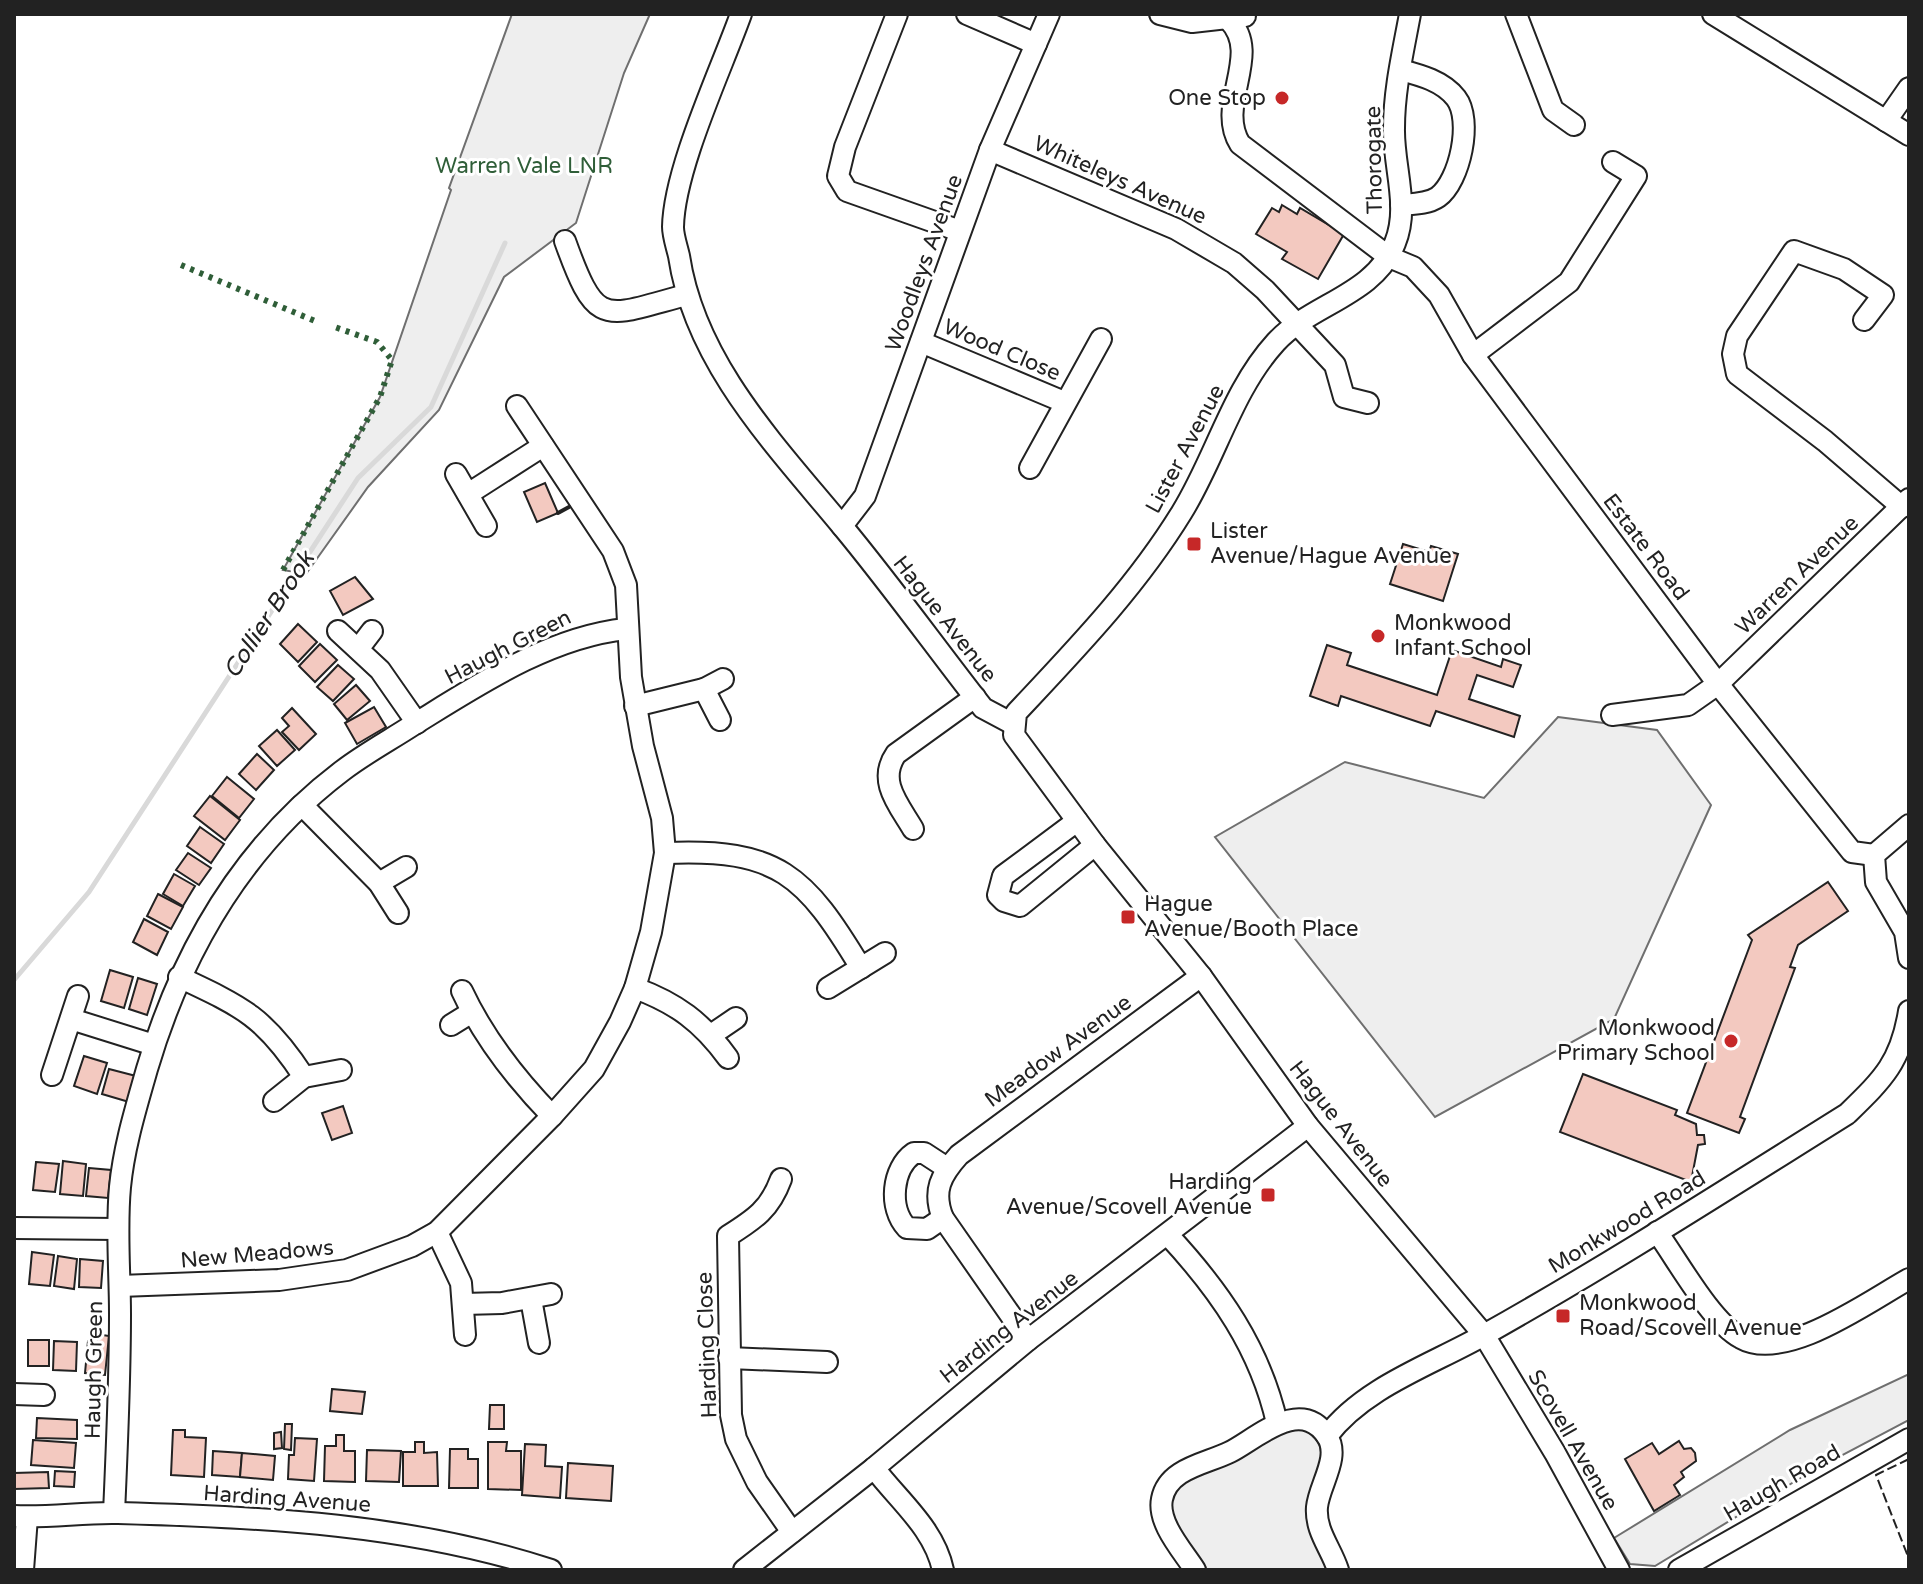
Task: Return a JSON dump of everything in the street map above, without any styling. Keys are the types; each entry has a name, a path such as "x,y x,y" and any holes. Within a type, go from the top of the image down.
{"street":[{"name":"Hague Avenue","path":"741,14 684,171 673,229 686,295 731,387 796,474 842,526 975,697 994,715 1013,724 1014,735 1021,747 1201,976 1308,1126 1484,1335"},
{"path":"897,14 845,147 838,176 847,191 960,231"},
{"path":"967,14 1036,44"},
{"name":"Woodleys Avenue","path":"842,526 865,496 990,150 1049,14"},
{"path":"1160,14 1192,22 1237,18"},
{"name":"Thorogate","path":"1389,257 1397,239 1401,205 1394,133 1410,14"},
{"path":"1516,14 1553,110 1574,125"},
{"path":"1713,14 1909,135"},
{"name":"Estate Road","path":"1237,18 1243,48 1230,119 1240,144 1389,257 1413,267 1439,295 1473,355 1718,684 1852,852 1874,855"},
{"path":"1401,70 1422,76 1451,92 1459,101 1465,125 1458,160 1445,189 1434,199 1401,205"},
{"path":"1886,121 1909,88"},
{"name":"Whiteleys Avenue","path":"990,150 1202,242 1265,290 1295,326 1335,365 1344,397 1368,403"},
{"path":"1473,355 1569,282 1636,176 1613,162"},
{"path":"565,241 575,268 598,309 613,314 686,295"},
{"path":"1864,320 1883,295 1844,269 1794,251 1737,336 1733,354 1737,374 1905,503"},
{"name":"Lister Avenue","path":"1013,724 1016,713 1110,613 1182,513 1216,452 1234,405 1260,363 1295,326 1365,283 1389,257"},
{"name":"Wood Close","path":"1030,468 1101,339"},
{"name":"Wood Close","path":"921,342 1064,402"},
{"name":"New Meadows","path":"120,1286 279,1280 347,1270 385,1258 437,1232 594,1069 635,988 651,932 665,853 662,818 635,706 626,629 626,585 621,565 517,406"},
{"path":"468,494 543,446"},
{"path":"456,474 486,526"},
{"name":"Warren Avenue","path":"1612,715 1688,705 1718,684 1905,503"},
{"name":"Haugh Green","path":"114,1513 120,1286 118,1229 124,1155 154,1045 197,938 227,890 302,805 343,770 417,723 569,640 593,632 626,629"},
{"path":"338,631 359,648 395,688 417,723"},
{"path":"359,648 372,631"},
{"path":"635,706 704,689 723,679"},
{"path":"704,689 720,720"},
{"path":"913,829 889,787 889,763 896,754 975,697"},
{"path":"302,805 379,883 398,913"},
{"path":"1077,821 1003,876 998,895 1004,901 1020,906 1095,845"},
{"path":"1909,825 1874,855 1876,882 1905,932 1909,958"},
{"path":"665,853 728,852 774,867 812,894 861,968"},
{"path":"379,883 406,867"},
{"path":"828,988 885,953"},
{"name":"Meadow Avenue","path":"947,1168 959,1155 1201,976"},
{"path":"179,977 257,1017 284,1046 304,1077"},
{"path":"635,988 676,1005 711,1035 728,1058"},
{"path":"462,991 472,1012 525,1088 552,1116"},
{"path":"52,1075 78,996"},
{"name":"Monkwood Road","path":"1327,1436 1353,1407 1484,1335 1847,1114 1888,1074 1907,1042 1909,1011"},
{"path":"451,1025 472,1012"},
{"path":"711,1035 736,1018"},
{"path":"71,1019 154,1045"},
{"path":"274,1101 304,1077 341,1070"},
{"name":"Harding Avenue","path":"744,1570 874,1468 1028,1340 1308,1126"},
{"path":"943,1218 927,1229 907,1228 896,1210 895,1193 900,1169 914,1153 924,1153 947,1168 937,1192 943,1218 1028,1340"},
{"name":"Harding Close","path":"781,1179 772,1202 762,1215 728,1236 729,1358 731,1415 736,1439 757,1482 792,1532"},
{"path":"14,1228 118,1229"},
{"path":"437,1232 453,1262 463,1304 465,1335"},
{"path":"1657,1232 1721,1321 1742,1339 1767,1345 1791,1343 1909,1279"},
{"path":"1168,1235 1208,1278 1235,1317 1271,1395 1277,1423"},
{"path":"463,1304 541,1296 539,1343"},
{"name":"Scovell Avenue","path":"1484,1335 1555,1453 1619,1570"},
{"path":"729,1358 827,1362"},
{"path":"14,1394 44,1395"},
{"path":"1195,1570 1162,1514 1161,1500 1167,1487 1189,1469 1226,1455 1277,1423 1304,1422 1327,1436 1332,1449 1321,1487 1318,1525 1338,1570"},
{"name":"Haugh Road","path":"1679,1570 1909,1439"},
{"path":"874,1468 922,1525 934,1543 943,1570"},
{"name":"Harding Avenue","path":"21,1516 114,1513 367,1527 443,1540 551,1570"},
{"path":"21,1516 23,1570"}],"green space":[{"name":"Warren Vale LNR","path":"512,14 650,14 624,73 576,223 504,277 439,410 368,487 306,574 283,570 380,397 451,190 449,188"},
{"path":"1558,717 1657,730 1711,805 1614,1019 1435,1117 1215,837 1345,762 1484,798"},
{"path":"1909,1374 1909,1420 1812,1471 1655,1566 1630,1564 1614,1538 1790,1430"},
{"path":"1277,1423 1327,1436 1321,1487 1338,1570 1195,1570 1168,1528 1167,1487"}],"building":[{"path":"1282,205 1297,214 1300,208 1344,234 1318,279 1282,259 1287,252 1256,234 1272,208 1279,212"},
{"path":"545,483 558,513 537,522 524,492"},
{"path":"1403,544 1429,552 1431,546 1458,554 1443,601 1390,584"},
{"path":"355,577 373,599 343,615 330,591"},
{"path":"298,624 317,642 298,662 280,644"},
{"path":"320,644 337,660 315,682 299,666"},
{"path":"1327,645 1351,653 1347,665 1437,695 1452,650 1501,667 1503,659 1521,665 1513,687 1477,675 1469,699 1520,716 1514,737 1436,711 1430,726 1341,696 1338,706 1310,696"},
{"path":"338,665 354,679 333,701 317,687"},
{"path":"356,685 370,701 347,720 334,704"},
{"path":"374,707 386,727 357,744 345,723"},
{"path":"292,708 316,734 299,750 282,732 289,726 282,718"},
{"path":"277,730 295,750 277,766 259,746"},
{"path":"257,754 274,770 256,790 239,774"},
{"path":"227,777 254,799 239,818 212,796"},
{"path":"210,796 240,820 225,840 194,816"},
{"path":"200,827 224,844 211,863 187,846"},
{"path":"188,853 211,868 199,885 176,870"},
{"path":"174,874 195,886 183,906 163,894"},
{"path":"1828,882 1848,911 1798,945 1790,967 1795,968 1740,1117 1745,1119 1739,1133 1687,1113 1752,940 1748,935"},
{"path":"158,894 183,907 171,929 147,916"},
{"path":"144,919 168,932 157,955 133,942"},
{"path":"110,970 133,977 124,1008 101,1001"},
{"path":"138,978 157,984 147,1015 129,1009"},
{"path":"84,1056 107,1063 97,1094 74,1086"},
{"path":"109,1069 136,1076 129,1102 102,1094"},
{"path":"1583,1074 1677,1110 1675,1115 1696,1124 1697,1135 1704,1135 1705,1144 1698,1145 1691,1182 1560,1132"},
{"path":"343,1106 352,1133 332,1140 322,1113"},
{"path":"63,1161 86,1164 83,1196 60,1194"},
{"path":"36,1162 59,1164 55,1192 33,1190"},
{"path":"89,1168 111,1170 108,1198 86,1196"},
{"path":"32,1252 54,1255 50,1286 29,1284"},
{"path":"58,1256 77,1259 74,1289 54,1286"},
{"path":"80,1259 103,1261 101,1288 79,1287"},
{"path":"97,1334 109,1336 105,1375 85,1373 88,1341 97,1342"},
{"path":"28,1340 49,1340 49,1366 28,1366"},
{"path":"54,1341 77,1342 76,1371 53,1370"},
{"path":"332,1389 365,1392 362,1414 330,1411"},
{"path":"490,1405 504,1405 504,1429 489,1429"},
{"path":"37,1418 77,1420 77,1439 36,1438"},
{"path":"285,1424 292,1424 291,1450 284,1449"},
{"path":"173,1430 185,1430 185,1437 206,1438 204,1477 171,1475"},
{"path":"281,1432 282,1448 274,1449 274,1433"},
{"path":"336,1435 344,1435 344,1451 355,1451 355,1482 324,1481 325,1446 336,1446"},
{"path":"295,1438 317,1439 314,1481 288,1479 289,1455 294,1455"},
{"path":"33,1440 76,1443 74,1468 31,1465"},
{"path":"1679,1441 1684,1449 1691,1448 1696,1461 1681,1472 1684,1477 1674,1485 1680,1495 1654,1511 1625,1459 1652,1443 1659,1454"},
{"path":"415,1442 424,1442 424,1453 437,1452 438,1486 403,1486 403,1452 415,1452"},
{"path":"488,1442 507,1442 506,1451 521,1451 521,1490 488,1489"},
{"path":"525,1444 546,1445 545,1466 562,1467 560,1498 522,1495"},
{"path":"450,1449 468,1449 468,1459 478,1459 478,1488 449,1488"},
{"path":"367,1450 401,1451 399,1482 366,1481"},
{"path":"213,1451 242,1453 240,1477 212,1475"},
{"path":"242,1453 275,1456 273,1480 240,1477"},
{"path":"568,1463 613,1466 611,1501 566,1498"},
{"path":"55,1471 75,1472 74,1487 54,1486"},
{"path":"48,1472 49,1488 14,1489 14,1473"}],"waterway":[{"name":"Collier Brook","path":"14,980 89,892 358,478 431,407 505,243"}],"hedge":[{"path":"181,265 315,321"},
{"path":"283,570 380,397 392,360 377,342 332,326"}],"fence":[{"path":"1909,1459 1876,1475 1909,1559"}],"wall":[{"path":"558,513 569,507"}],"place":[{"name":"One Stop","path":"1282,98"},
{"name":"Lister Avenue/Hague Avenue","path":"1194,544"},
{"name":"Monkwood Infant School","path":"1378,636"},
{"name":"Hague Avenue/Booth Place","path":"1128,917"},
{"name":"Monkwood Primary School","path":"1731,1041"},
{"name":"Harding Avenue/Scovell Avenue","path":"1268,1195"},
{"name":"Monkwood Road/Scovell Avenue","path":"1563,1316"}]}
